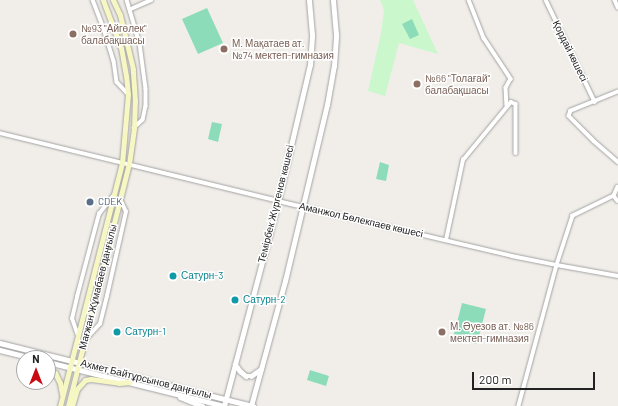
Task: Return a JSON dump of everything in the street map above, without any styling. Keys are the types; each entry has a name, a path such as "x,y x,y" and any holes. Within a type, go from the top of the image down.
{"main road":[{"name":"Мағжан Жұмабаев даңғылы","path":"60,406 122,162 128,94 121,48 103,0"},
{"name":"Мағжан Жұмабаев даңғылы","path":"68,406 129,164 134,128 135,101 133,69 120,15 113,0"},
{"path":"56,375 60,383 62,397"},
{"path":"72,406 77,389 85,380 91,379 119,383 130,382"}],"street":[{"path":"92,0 105,32 114,61 117,82 128,94"},
{"path":"127,0 131,9 140,44 146,89 146,106 143,120 134,128"},
{"path":"131,9 152,0"},
{"name":"Темірбек Жүргенов көшесі","path":"224,406 278,201 311,60 312,35 309,0"},
{"path":"252,406 322,130 334,66 336,35 333,0"},
{"path":"469,0 484,38 511,79 506,88 507,105"},
{"name":"Қордай көшесі","path":"546,0 595,102"},
{"path":"615,0 618,7"},
{"path":"618,92 570,112 571,119 618,161"},
{"path":"446,240 463,160 511,102 516,104 516,153"},
{"name":"Аманжол Бөлекпаев көшесі","path":"0,133 512,256 618,276"},
{"path":"519,406 557,265 573,216 614,196 618,187"},
{"path":"78,336 72,319 77,297 99,214 115,194"},
{"path":"614,196 618,202"},
{"path":"84,341 100,324 126,212 120,198"},
{"name":"Ахмет Байтұрсынов даңғылы","path":"0,343 226,398 252,406"},
{"path":"0,350 16,354"},
{"name":"Ахмет Байтұрсынов даңғылы","path":"56,364 224,406"},
{"path":"235,364 240,372 246,376 251,376 261,369"},
{"path":"171,392 202,406"}],"green space":[{"path":"380,0 413,0 438,54 399,43 385,96 368,91 381,33 384,10"},
{"path":"207,8 223,43 198,54 182,19"},
{"path":"412,19 419,35 410,39 402,24"},
{"path":"212,122 222,124 218,142 208,139"},
{"path":"380,162 389,165 386,181 376,179"},
{"path":"462,303 486,309 477,344 453,338"},
{"path":"310,370 329,376 326,386 307,380"}],"place":[{"name":"№93 \"Айгөлек\" балабақшасы","path":"73,34"},
{"name":"М. Мақатаев ат. №74 мектеп-гимназия","path":"224,49"},
{"name":"№66 \"Толағай\" балабақшасы","path":"417,84"},
{"name":"CDEK","path":"90,202"},
{"name":"Сатурн-3","path":"173,276"},
{"name":"Сатурн-2","path":"235,300"},
{"name":"Сатурн-1","path":"117,332"},
{"name":"М. Әуезов ат. №86 мектеп-гимназия","path":"442,332"}]}
